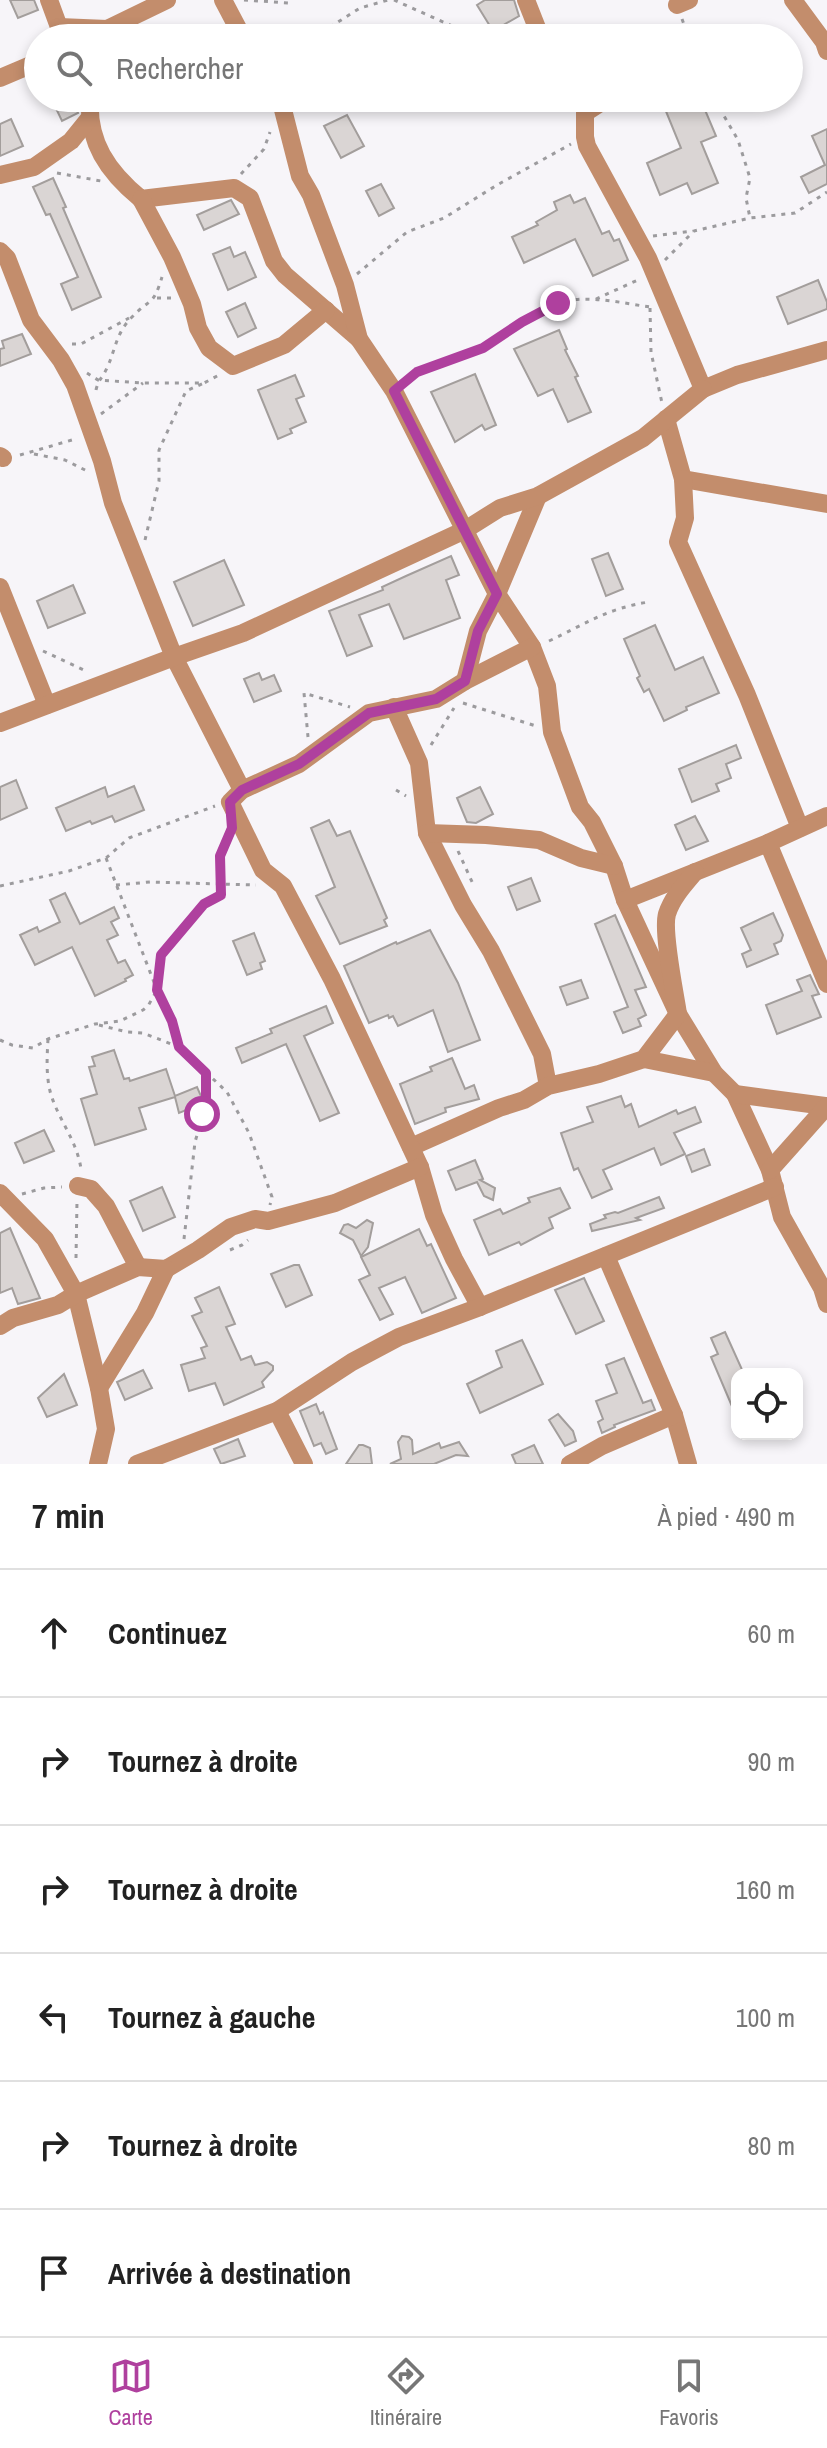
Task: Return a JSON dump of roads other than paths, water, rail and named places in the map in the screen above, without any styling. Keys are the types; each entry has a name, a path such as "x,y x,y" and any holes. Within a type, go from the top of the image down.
{"street":[{"path":"49,0 57,24"},
{"path":"117,24 167,0"},
{"path":"223,0 236,24"},
{"path":"526,0 535,24"},
{"path":"793,0 824,42 827,51"},
{"path":"0,78 24,68"},
{"path":"89,112 88,120 106,165 141,199 172,257 192,304 198,328 209,348 233,366 284,345 326,310"},
{"path":"283,112 300,176 311,195 345,285 359,339"},
{"path":"582,112 587,146 654,272 703,389"},
{"path":"0,175 34,167 71,141 88,120"},
{"path":"141,199 234,188 250,198 274,261 285,275 359,339 394,391 497,594 532,647 547,686 552,732 580,807 592,822 614,866 625,900 678,1014 714,1073 735,1094 773,1179 782,1217 825,1292"},
{"path":"0,251 7,258 31,320 75,385 124,533 174,657 236,796 263,870 283,886 332,979 420,1167 434,1215 480,1307"},
{"path":"0,723 243,633 465,530 500,508 538,496 643,438 703,389 737,375 827,350"},
{"path":"666,419 683,479 685,518 678,542 747,695 800,828"},
{"path":"683,479 827,504"},
{"path":"465,681 478,631 538,496"},
{"path":"0,587 47,705"},
{"path":"236,796 299,764 369,713 436,699 532,647"},
{"path":"394,707 419,763 427,833 542,1054 548,1086"},
{"path":"625,900 827,816"},
{"path":"427,833 539,840 581,858 614,866"},
{"path":"768,843 827,984"},
{"path":"644,1059 678,1014 666,916 678,892 695,872"},
{"path":"411,1147 524,1100 548,1086 644,1059 714,1073"},
{"path":"137,1464 277,1411 352,1362 399,1337 606,1256 773,1179 826,1106 735,1094"},
{"path":"99,1388 145,1313 166,1269 231,1227 255,1219 268,1221 335,1203 420,1167"},
{"path":"78,1186 91,1189 106,1206 138,1267"},
{"path":"7,1194 45,1239 76,1294 106,1429 98,1464"},
{"path":"606,1256 674,1415 688,1464"},
{"path":"0,1326 13,1318 58,1305 138,1267 166,1269"},
{"path":"277,1411 304,1464"},
{"path":"570,1464 602,1446 674,1415"}]}
